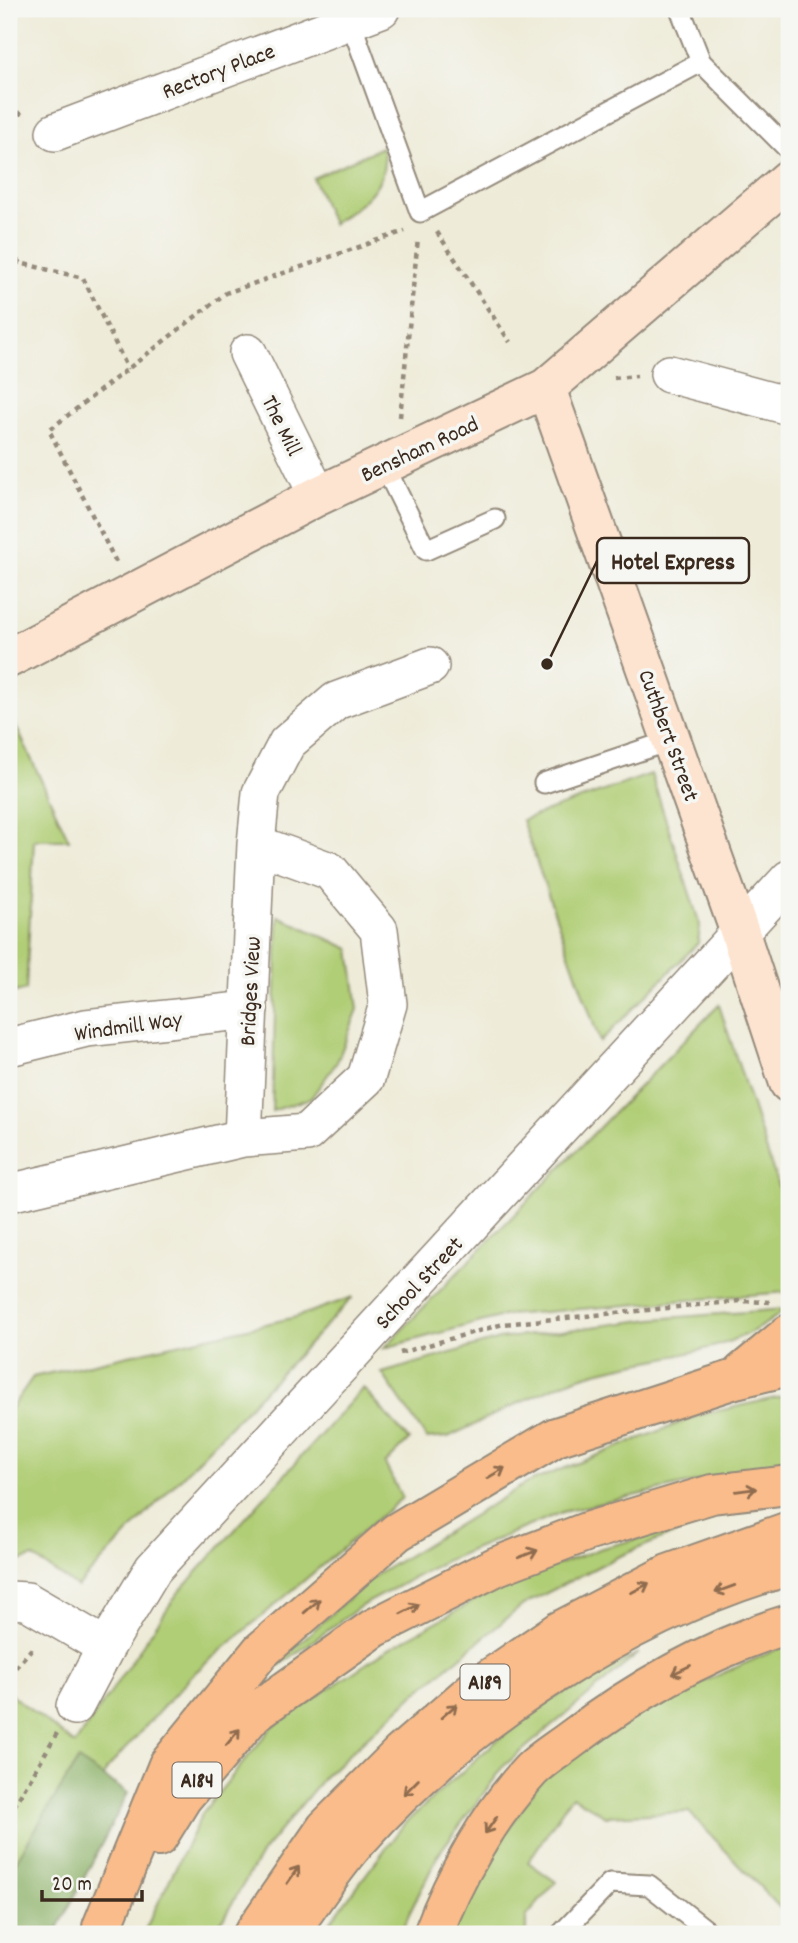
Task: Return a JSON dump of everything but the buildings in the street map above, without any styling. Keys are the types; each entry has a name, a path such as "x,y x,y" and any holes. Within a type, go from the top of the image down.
{"main road":[{"name":"Bensham Road","path":"9,658 318,496 546,388 789,178"},
{"name":"Cuthbert Street","path":"546,388 740,933 789,1083"},
{"path":"735,1379 783,1318"},
{"path":"100,1931 168,1765 261,1651 397,1532 556,1437 735,1379 789,1366"},
{"name":"A184","path":"100,1931 182,1798 254,1713 374,1628 497,1566 586,1532 712,1494 789,1485"},
{"name":"A189","path":"265,1933 326,1828 401,1753 476,1688 559,1631 668,1574 789,1531"},
{"name":"A189","path":"265,1933 424,1773 531,1689 609,1641 678,1606 789,1566"},
{"path":"433,1934 455,1882 487,1829 532,1770 590,1725 658,1681 758,1634 789,1624"}],"street":[{"name":"Rectory Place","path":"55,132 345,16"},
{"name":"The Mill","path":"248,353 318,496"},
{"path":"669,374 789,406"},
{"name":"Bridges View","path":"243,1139 256,844 261,793 287,743 336,701 430,666"},
{"path":"9,1193 243,1139 307,1133 366,1078 388,1004 380,930 330,871 256,844"},
{"name":"School Street","path":"75,1706 106,1647 153,1569 789,879"},
{"name":"Windmill Way","path":"9,1047 86,1028 248,1010"},
{"path":"9,1600 27,1601 106,1647"}],"lane":[{"path":"680,9 701,62 789,150"},
{"path":"345,16 421,216 701,62"},
{"path":"390,462 426,550 495,519"},
{"path":"544,783 671,740"},
{"path":"561,1934 610,1883 649,1885 711,1934"}],"path":[{"path":"421,216 510,342"},
{"path":"131,593 49,430 226,293 421,216"},
{"path":"390,462 421,216"},
{"path":"9,253 20,264 83,278 128,369"},
{"path":"387,1357 503,1324 740,1301 783,1318"},
{"path":"9,1815 43,1754 75,1706"}],"green space":[{"path":"382,147 383,172 378,183 353,210 332,224 313,178"},
{"path":"9,711 69,840 34,840 26,990 9,993"},
{"path":"651,774 700,925 698,943 600,1042 522,820"},
{"path":"278,916 350,949 358,1009 337,1062 311,1098 272,1111"},
{"path":"719,1005 789,1219 787,1292 507,1315 384,1348"},
{"path":"353,1297 77,1587 33,1557 9,1564 9,1411 33,1377 296,1317"},
{"path":"785,1309 762,1326 737,1338 684,1354 574,1379 448,1437 427,1439 382,1373 499,1339 653,1319"},
{"path":"363,1388 409,1440 385,1464 402,1498 192,1675 107,1769 23,1934 9,1934 9,1693 75,1744 178,1593"},
{"path":"789,1395 789,1466 700,1481 562,1512 445,1561 361,1606 258,1681 368,1580 527,1483 700,1415"},
{"path":"700,1523 615,1558 523,1605 416,1693 325,1776 263,1851 214,1934 143,1934 203,1812 272,1727 388,1649 499,1587 602,1548"},
{"path":"789,1644 789,1912 781,1909 689,1812 606,1816 572,1796 528,1862 556,1882 526,1917 526,1934 450,1934 488,1860 542,1778 646,1707"},
{"path":"639,1653 505,1765 439,1853 402,1934 321,1934 405,1823 532,1709"},
{"path":"78,1760 128,1793 55,1934 9,1934 9,1872"}],"place":[{"name":"Hotel Express","path":"547,664"}]}
